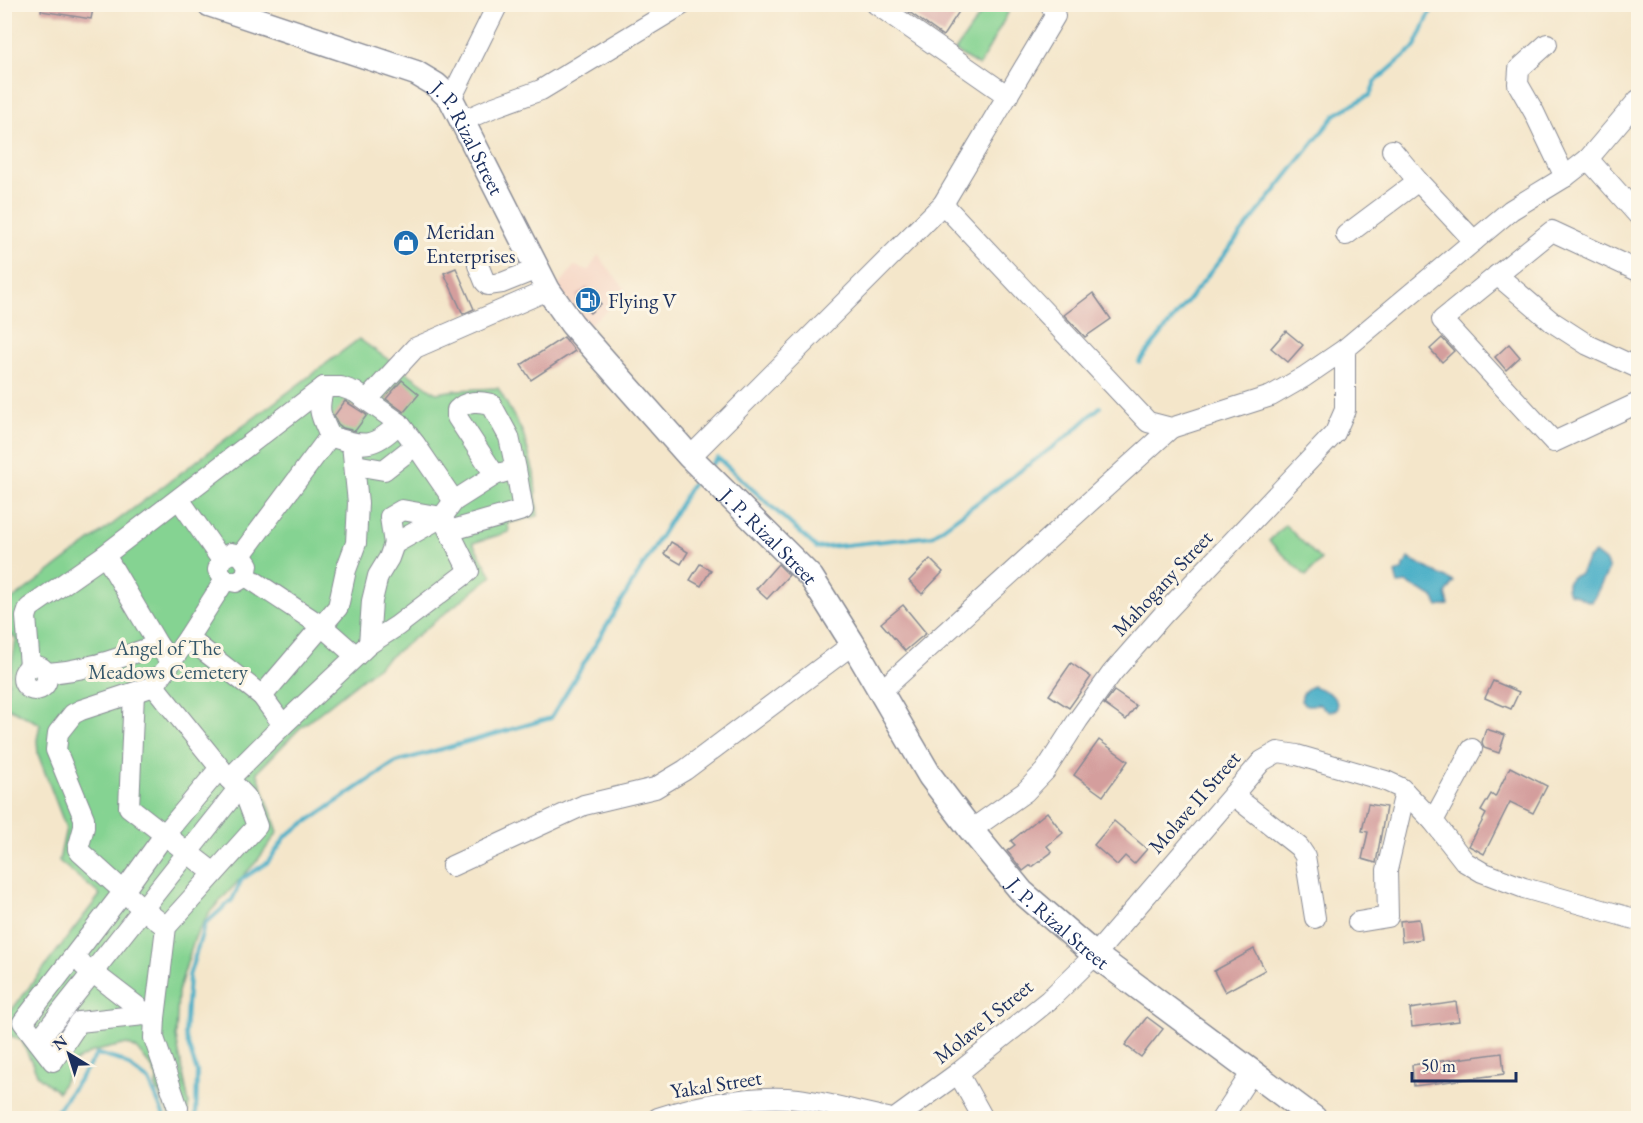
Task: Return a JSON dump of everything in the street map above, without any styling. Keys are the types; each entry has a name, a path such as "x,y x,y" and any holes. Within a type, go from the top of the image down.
{"main road":[{"name":"J. P. Rizal Street","path":"215,6 416,73 436,85 451,99 543,280 572,324 690,457 811,578 854,644 930,776 1022,892 1095,955 1314,1119"}],"street":[{"path":"451,99 498,4"},
{"path":"462,121 541,90 683,4"},
{"path":"876,4 1008,96"},
{"path":"690,457 943,204 1055,16 1051,4"},
{"path":"1547,44 1519,69 1518,84 1565,177"},
{"path":"880,692 1171,428 1271,396 1345,349 1511,210 1565,177 1588,159 1638,100"},
{"path":"1392,150 1474,241"},
{"path":"1588,159 1638,215"},
{"path":"1346,235 1418,181"},
{"path":"943,204 1148,422 1171,428"},
{"path":"1638,272 1552,231 1442,320 1554,442 1638,403"},
{"path":"478,265 488,285 543,280"},
{"path":"1497,275 1551,321 1588,345 1638,368"},
{"path":"367,400 415,348 543,280"},
{"name":"Mahogany Street","path":"971,830 1025,792 1045,771 1077,720 1112,673 1162,616 1335,433 1345,410 1345,349"},
{"path":"324,387 319,403 320,415 330,436 352,444 366,445 387,436 399,423"},
{"path":"158,645 86,669 65,672 39,669 26,617 29,608 105,555 324,387 341,387 355,392 399,423 454,501"},
{"path":"363,650 378,576 394,544 390,517 402,510 446,524 523,510 509,437 491,404 477,400 462,405 457,410 457,417 495,475"},
{"path":"242,555 330,436"},
{"path":"262,696 338,607 346,570 356,543 358,503 352,444"},
{"path":"355,465 384,470 415,444"},
{"path":"149,1016 79,1022 53,1061 23,1022 165,834 229,779 363,650 469,571 446,524 454,501 495,475 516,469"},
{"path":"179,499 221,559 219,570 225,580 236,582 246,576 248,565 242,555 231,553 221,559"},
{"path":"105,555 158,645 171,662"},
{"path":"246,576 323,627 363,650"},
{"path":"166,927 78,849 84,818 56,750 58,733 73,714 81,710 154,686 225,580"},
{"path":"188,638 262,696 283,725"},
{"path":"452,866 584,805 656,788 685,770 854,644"},
{"path":"154,686 246,797 257,826 166,927 149,1016 154,1038 178,1108"},
{"path":"134,693 129,807 214,873"},
{"path":"1433,821 1472,749"},
{"name":"Molave II Street","path":"1095,955 1262,761 1278,752 1297,755 1386,781 1401,788 1433,821 1466,862 1482,872 1524,888 1638,920"},
{"path":"38,1041 188,851 229,779"},
{"path":"1358,921 1388,917 1387,870 1405,792"},
{"path":"1233,795 1299,847 1305,856 1315,918"},
{"name":"Molave I Street","path":"896,1119 1049,1000 1095,955"},
{"path":"73,958 149,1016"},
{"path":"1222,1119 1252,1072"},
{"path":"958,1073 983,1119"},
{"name":"Yakal Street","path":"658,1119 681,1111 759,1098 797,1099 888,1119"}],"shaded area":[{"path":"598,255 629,294 588,325 557,288 574,266 589,270"}],"green space":[{"path":"987,5 999,5 1009,11 979,66 955,51"},
{"name":"Angel of The Meadows Cemetery","path":"359,339 436,393 498,388 523,433 534,473 538,516 508,523 509,532 473,543 492,576 299,729 257,772 278,832 257,861 209,913 195,937 178,992 176,1037 189,1104 187,1115 181,1118 171,1116 156,1087 157,1078 152,1068 137,1049 127,1044 92,1052 74,1062 58,1092 38,1076 22,1041 5,1033 4,1020 100,895 59,861 66,828 38,754 37,740 40,724 5,706 16,639 5,628 5,605"},
{"path":"1285,525 1321,560 1306,576 1269,541"}],"water":[{"path":"1595,553 1605,561 1608,571 1592,602 1569,593 1567,583 1572,577 1580,574 1587,560"},
{"path":"1408,558 1454,582 1446,594 1449,605 1438,607 1434,598 1407,583 1398,584 1395,573 1402,570"},
{"path":"1313,686 1326,691 1333,697 1336,700 1337,709 1329,712 1319,704 1303,703 1301,701 1303,693"}],"building":[{"path":"42,4 94,4 91,19 41,11"},
{"path":"898,4 964,4 943,36"},
{"path":"456,268 474,309 463,314 444,273"},
{"name":"Flying V","path":"587,287 601,304 590,313 576,296"},
{"path":"1093,293 1111,319 1085,337 1064,315"},
{"path":"1286,331 1303,345 1288,362 1271,348"},
{"path":"564,337 575,351 531,380 521,365"},
{"path":"1442,338 1454,351 1442,362 1430,349"},
{"path":"1509,344 1520,357 1506,370 1495,357"},
{"path":"402,380 419,394 404,412 386,399"},
{"path":"345,401 367,415 355,431 343,428 334,416"},
{"path":"671,542 688,552 681,564 664,554"},
{"path":"930,559 943,572 922,594 909,581"},
{"path":"700,564 711,570 701,586 690,580"},
{"path":"778,564 789,575 767,599 756,589"},
{"path":"903,605 926,633 905,651 881,623"},
{"path":"1071,663 1091,677 1069,708 1049,695"},
{"path":"1493,681 1519,692 1511,709 1485,698"},
{"path":"1114,691 1136,706 1126,720 1104,704"},
{"path":"1486,729 1505,735 1499,753 1484,748 1482,742"},
{"path":"1099,740 1128,761 1103,796 1074,775"},
{"path":"1510,767 1547,786 1533,813 1510,802 1484,854 1469,846 1486,814 1481,811 1491,794 1495,797"},
{"path":"1368,804 1386,807 1376,863 1362,859 1368,832 1362,831"},
{"path":"1047,812 1063,833 1047,846 1052,852 1023,871 1007,851 1015,845 1011,841"},
{"path":"1114,821 1147,849 1134,864 1125,856 1117,865 1094,845"},
{"path":"1419,919 1422,939 1402,942 1400,921"},
{"path":"1254,949 1265,970 1225,992 1214,971"},
{"path":"1456,1002 1459,1021 1412,1027 1410,1009"},
{"path":"1147,1017 1163,1029 1141,1057 1125,1045"},
{"path":"1502,1053 1504,1074 1414,1086 1412,1065"}],"waterway":[{"path":"1139,362 1336,114 1370,95 1375,82 1415,47 1434,4"},
{"path":"712,464 718,458 817,548 932,536 1069,435 1100,407"},
{"path":"196,1118 197,1072 185,1035 189,976 205,924 232,900 242,879 268,862 287,835 396,762 551,718 697,476"},
{"path":"52,1118 97,1054 122,1061 149,1081 165,1118"}],"place":[{"name":"Meridan Enterprises","path":"406,243"},
{"name":"Flying V","path":"588,300"}]}
